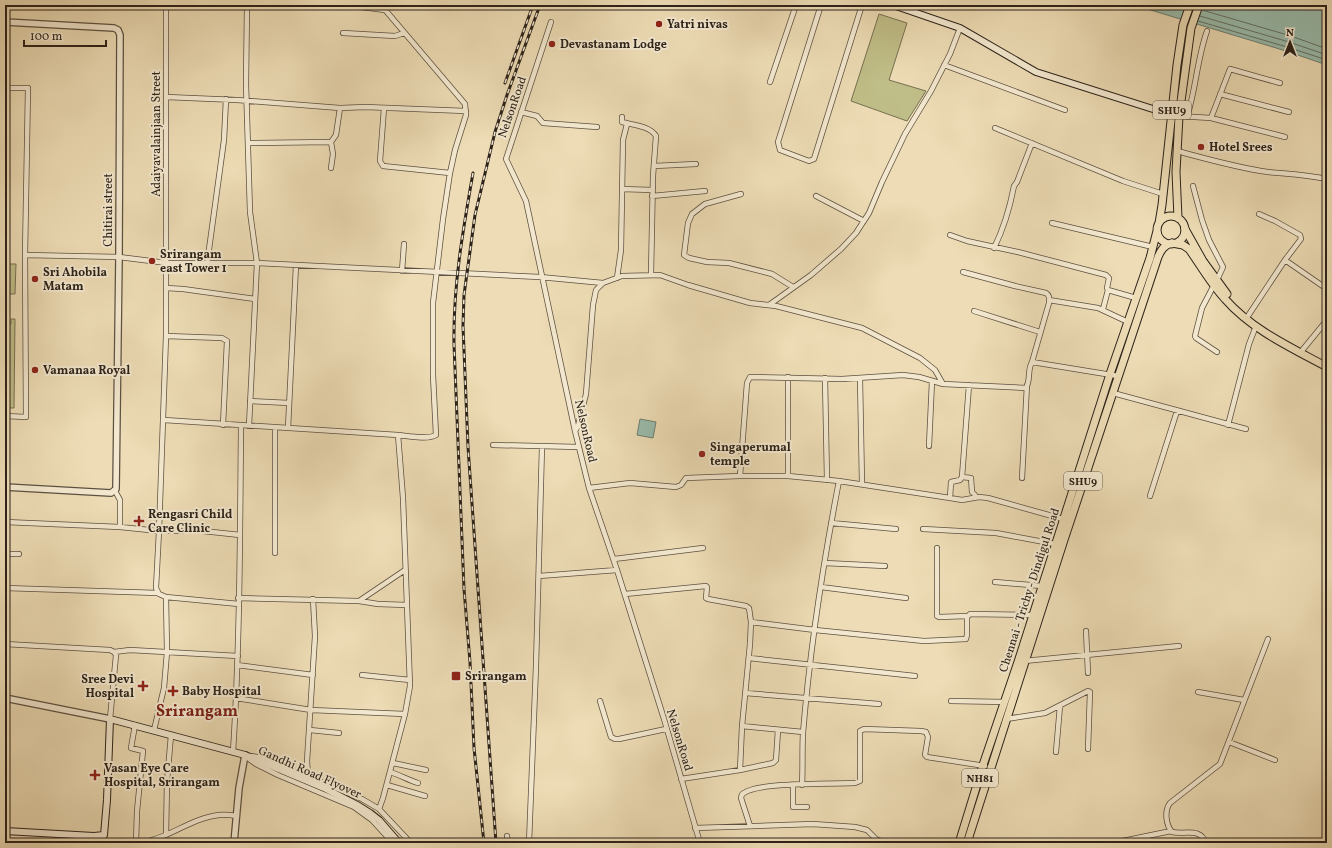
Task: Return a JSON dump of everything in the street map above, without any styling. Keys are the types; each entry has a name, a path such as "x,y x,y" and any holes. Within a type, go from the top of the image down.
{"main road":[{"path":"893,5 960,28 1036,72 1172,115 1183,116"},
{"name":"Chennai - Trichy - Dindigul Road","path":"959,843 1005,715 1018,662 1055,544 1153,247 1159,222 1163,194 1183,25 1190,5"},
{"name":"SHU9","path":"1199,5 1191,28 1183,116 1177,151 1176,172 1178,218 1182,221 1215,283"},
{"path":"1159,222 1170,216 1178,218"},
{"name":"Chennai - Trichy - Dindigul Road","path":"1008,704 1026,661 1112,393 1158,257 1164,247 1183,237 1185,229"},
{"name":"SHU9","path":"1157,231 1160,239 1164,242 1183,245 1189,249 1215,283 1256,326 1327,367"},
{"name":"SHU9","path":"1247,317 1301,352 1327,363"},
{"path":"5,831 94,836 104,835 110,719"},
{"name":"Gandhi Road Flyover","path":"110,719 245,755 326,789 359,806 379,820 400,843"},
{"name":"Chennai - Trichy - Dindigul Road","path":"966,843 987,766"}],"street":[{"name":"Adaiyavalainjaan Street","path":"158,593 156,588 164,420 167,263 166,5"},
{"path":"247,5 246,100 250,212 257,263 249,426"},
{"path":"345,5 385,10"},
{"path":"164,420 427,437 433,437 436,435 433,375 433,303 450,173 466,111 465,104 381,5"},
{"path":"770,82 796,5"},
{"path":"821,5 778,142 780,150 809,161 814,159 862,5"},
{"name":"Chitirai street","path":"5,22 114,28 120,32 117,483 115,491"},
{"name":"NelsonRoad","path":"551,22 506,159 526,201 575,431 589,488 618,570 700,843"},
{"path":"769,305 811,275 841,249 856,233 864,221 905,134 932,91 960,28"},
{"path":"1206,32 1201,49 1192,101 1183,116 1211,118 1286,137"},
{"path":"343,33 395,36 404,33"},
{"path":"944,65 1065,110"},
{"path":"1211,118 1230,69 1280,83"},
{"path":"5,88 28,88 25,255 26,417 5,416"},
{"path":"1220,94 1289,112"},
{"path":"166,97 246,100 340,108 466,111"},
{"path":"207,264 224,140 226,99"},
{"path":"248,143 331,142 334,140 336,135 340,108"},
{"path":"384,108 380,161 383,166 450,173"},
{"path":"521,112 538,116 543,123 597,127"},
{"path":"622,117 622,122 647,128 654,132 656,136 652,190 651,274"},
{"path":"617,278 622,250 623,140 627,124"},
{"path":"994,128 1123,181 1163,194"},
{"path":"330,168 333,154 331,142"},
{"path":"994,248 1000,237 1006,219 1014,186 1018,182 1032,143"},
{"path":"1177,151 1268,172 1290,173 1327,179"},
{"path":"654,166 696,164"},
{"path":"1193,186 1209,240 1223,267 1202,308 1195,336 1217,352"},
{"path":"622,190 652,190"},
{"path":"652,196 705,191"},
{"path":"741,194 705,204 692,214 688,223 684,254 689,258 707,262 729,263 772,274 793,287"},
{"path":"816,196 864,221"},
{"path":"1247,317 1285,260 1301,239 1301,236 1275,221 1259,214"},
{"path":"1052,224 1153,247"},
{"path":"950,235 967,241 1018,252 1107,276 1109,279 1108,290 1102,309"},
{"path":"402,271 404,244"},
{"path":"25,255 119,257 167,263 257,263 542,278 603,283 617,278 651,274 665,276 688,285 750,303 769,305 866,330 920,358 935,370 943,384"},
{"path":"1285,260 1327,289"},
{"path":"288,428 296,265"},
{"path":"963,272 1046,293 1049,296 1032,362 1029,366 1022,478"},
{"path":"575,431 578,426 586,394 593,305 596,290 603,283"},
{"path":"166,288 255,299"},
{"path":"1108,290 1136,298"},
{"path":"1049,300 1102,309 1128,322"},
{"path":"974,311 1040,332"},
{"path":"1301,352 1327,320"},
{"path":"1228,424 1249,344 1256,326"},
{"path":"166,336 222,338 227,341 223,425"},
{"path":"1032,362 1118,376"},
{"path":"740,476 748,379 751,376 860,378 903,376 919,377 943,384 1024,388 1028,386"},
{"path":"788,377 788,476"},
{"path":"825,378 827,480"},
{"path":"860,378 862,484"},
{"path":"929,446 932,381"},
{"path":"962,478 969,385"},
{"path":"1112,393 1246,430"},
{"path":"250,401 289,403"},
{"path":"1150,496 1177,411"},
{"path":"233,752 238,656 241,426"},
{"path":"275,428 275,553"},
{"path":"379,809 405,714 410,680 403,498 398,435"},
{"path":"493,445 579,447"},
{"path":"529,843 539,576 542,446"},
{"path":"589,488 630,483 676,487 686,478 788,476 862,484 962,500 988,498 1063,519"},
{"path":"950,498 951,482 962,478 971,478 972,492 975,495 975,498"},
{"path":"802,785 803,732 810,664 831,523 839,481"},
{"path":"5,488 111,493 115,491 120,500 120,527"},
{"path":"5,522 120,527 159,531 203,531 240,535"},
{"path":"831,523 896,529"},
{"path":"923,528 996,533 1055,544"},
{"path":"614,559 703,548"},
{"path":"937,548 938,617 968,616 972,614 1033,615"},
{"path":"5,554 19,554"},
{"path":"825,563 885,566"},
{"path":"359,601 406,570"},
{"path":"539,576 618,570"},
{"path":"995,582 1042,586"},
{"path":"625,594 706,586 706,598 746,606 749,608 752,622 742,726 740,770"},
{"path":"821,587 906,598"},
{"path":"5,588 158,593 166,597 239,604"},
{"path":"154,730 164,688 167,652 166,597"},
{"path":"238,598 313,599 407,605"},
{"path":"308,776 307,761 315,636 313,599"},
{"path":"752,622 924,641 965,640 967,637 968,616"},
{"path":"1086,631 1088,672"},
{"path":"1170,831 1166,811 1169,804 1220,764 1268,639"},
{"path":"5,644 110,650 114,652 130,650 238,656"},
{"path":"1018,662 1179,646"},
{"path":"5,698 110,719 116,655 114,652"},
{"path":"749,658 915,676"},
{"path":"237,664 313,675"},
{"path":"362,675 410,680"},
{"path":"1005,715 1041,714 1060,706 1087,691 1090,692 1088,749"},
{"path":"1198,692 1244,700"},
{"path":"745,694 879,704"},
{"path":"236,698 311,710 405,714"},
{"path":"600,701 611,737 613,738 619,739 666,728"},
{"path":"951,701 1008,704"},
{"path":"1056,752 1060,706"},
{"path":"134,725 131,748 143,751 137,811 136,843"},
{"path":"742,726 803,732"},
{"path":"310,730 339,733"},
{"path":"681,779 740,770 774,762 776,760 778,730"},
{"path":"750,826 741,798 744,792 776,785 855,783 860,781 860,732 864,730 921,730 926,732 928,737 927,757 987,766"},
{"path":"166,836 167,782 171,735"},
{"path":"1229,742 1275,760"},
{"path":"245,755 264,758 362,799 379,809 411,843"},
{"path":"234,843 239,788 245,755"},
{"path":"245,755 256,764 278,775 354,807 372,820 393,843"},
{"path":"393,762 426,770"},
{"path":"390,772 418,783"},
{"path":"386,785 425,796"},
{"path":"793,785 793,807 807,807"},
{"path":"140,843 166,836 198,821 217,815 237,814"},
{"path":"695,828 813,824 855,827 867,830 876,839 885,843"},
{"path":"1113,843 1170,831 1175,833 1187,832 1202,836 1205,843"},
{"path":"103,843 104,835"},
{"path":"508,836 508,843"}],"shaded area":[{"path":"879,14 907,23 889,80 926,91 907,121 851,101"},
{"path":"5,264 16,264 15,294 5,294"},
{"path":"11,319 15,319 14,408 5,408 5,330 8,330 8,324 11,324"}],"water":[{"path":"1134,5 1327,5 1327,65 1286,51"},
{"path":"640,419 656,422 653,438 637,435"}],"railway":[{"path":"505,83 533,5"},
{"path":"496,843 468,447 463,326 464,295 475,215 495,132 540,5"},
{"path":"473,173 462,237 457,279 454,344 464,589 470,662 474,748 484,843"}],"place":[{"name":"Yatri nivas","path":"659,24"},
{"name":"Devastanam Lodge","path":"552,44"},
{"name":"Hotel Srees","path":"1201,147"},
{"name":"Srirangam east Tower 1","path":"152,261"},
{"name":"Sri Ahobila Matam","path":"35,279"},
{"name":"Vamanaa Royal","path":"35,370"},
{"name":"Singaperumal temple","path":"702,454"},
{"name":"Rengasri Child Care Clinic","path":"139,521"},
{"name":"Srirangam","path":"456,676"},
{"name":"Sree Devi Hospital","path":"143,686"},
{"name":"Baby Hospital","path":"173,691"},
{"name":"Vasan Eye Care Hospital, Srirangam","path":"95,775"}],"district":[{"name":"Srirangam","path":"197,710"}]}
